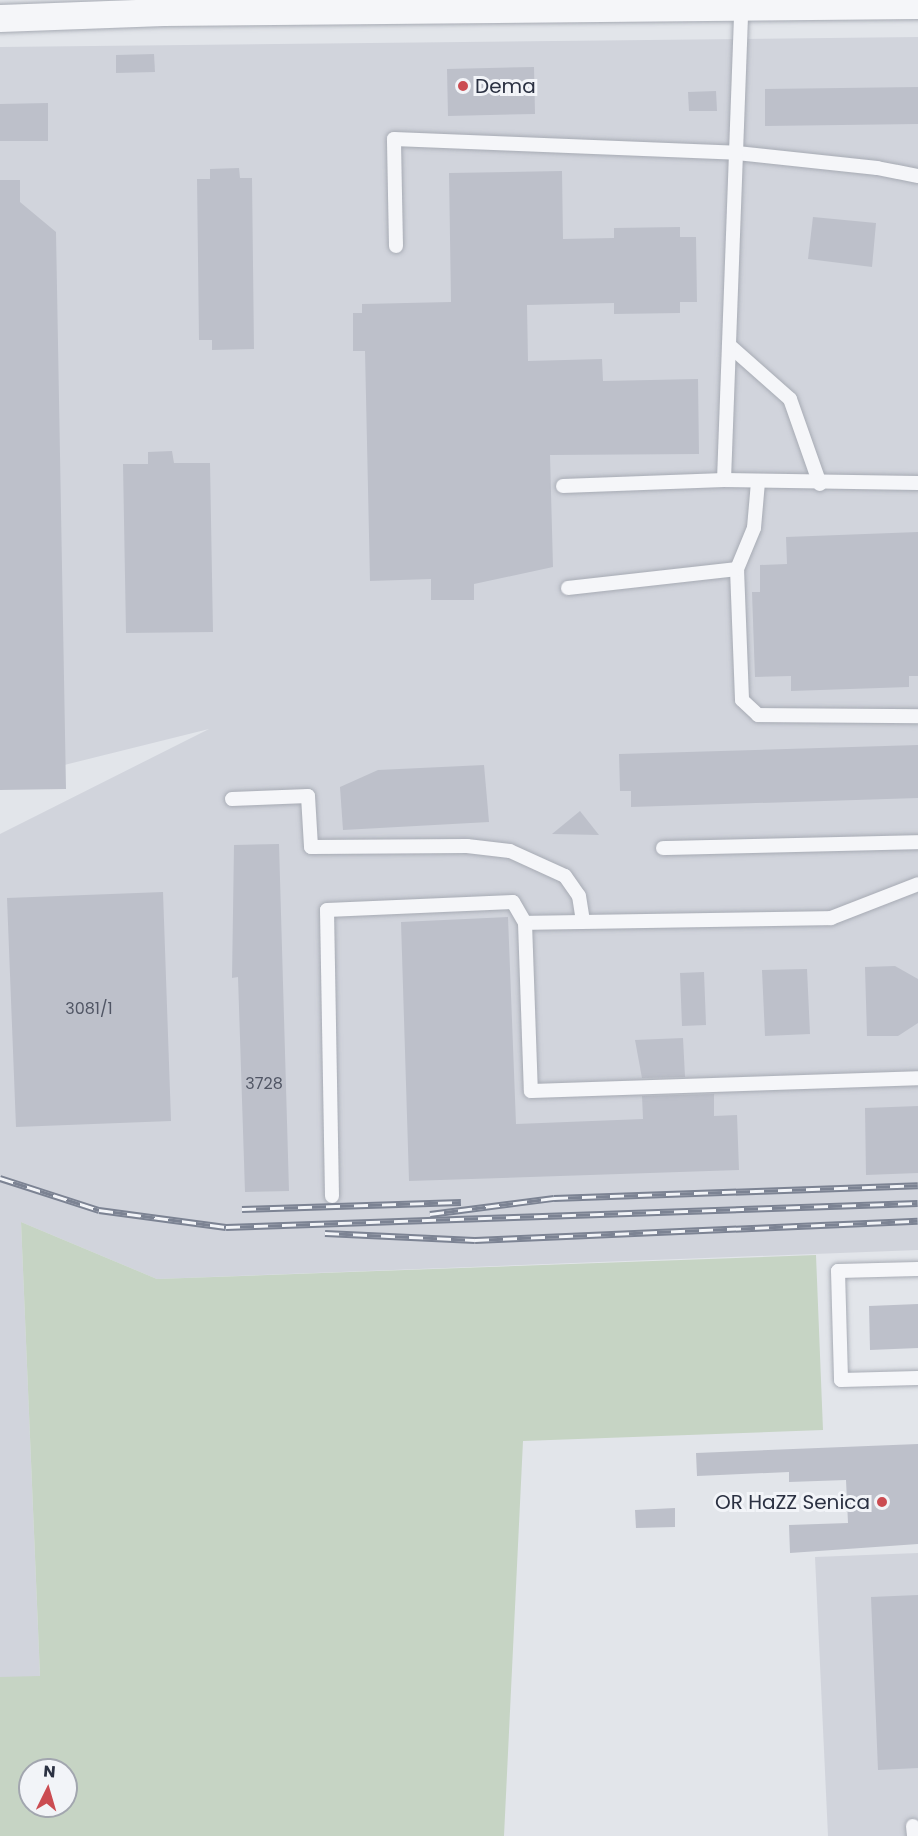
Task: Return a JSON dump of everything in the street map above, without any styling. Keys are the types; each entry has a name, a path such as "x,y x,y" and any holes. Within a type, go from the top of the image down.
{"street":[{"path":"0,18 224,6 741,8 874,3 918,5"}],"lane":[{"path":"724,480 741,8"},
{"path":"396,246 394,139 737,153 877,168 918,176"},
{"path":"729,346 790,399 820,484"},
{"path":"563,486 724,480 820,484 918,483"},
{"path":"758,482 754,528 737,569 742,700 758,715 918,716"},
{"path":"568,588 737,569"},
{"path":"232,799 308,796 311,847 467,846 510,850 565,876 579,896 583,922"},
{"path":"663,848 918,842"},
{"path":"525,923 831,918 918,884"},
{"path":"332,1196 327,910 513,902 525,923 531,1091 918,1078"},
{"path":"918,1269 838,1271 841,1380 918,1378"}],"shaded area":[{"path":"918,37 918,1250 157,1279 21,1222 40,1677 0,1677 0,834 209,729 0,781 0,47"},
{"path":"918,1553 918,1836 828,1836 815,1557"}],"green space":[{"path":"21,1222 157,1279 816,1255 823,1430 523,1441 504,1836 0,1836 0,1677 40,1676"}],"building":[{"path":"154,54 155,72 116,73 116,55"},
{"path":"534,67 535,114 448,116 447,69"},
{"path":"918,87 918,124 765,126 765,89"},
{"path":"716,91 717,111 689,111 688,92"},
{"path":"48,103 48,141 0,141 0,104"},
{"path":"239,168 240,178 252,178 254,349 212,350 212,340 199,340 197,179 210,179 210,169"},
{"path":"562,171 563,239 614,238 614,228 680,227 680,237 696,237 697,302 680,302 680,313 614,314 614,303 527,305 528,361 602,359 603,381 698,379 699,454 550,455 553,567 474,584 474,600 431,600 431,579 370,581 365,351 353,351 353,313 362,313 362,304 451,302 449,173"},
{"path":"0,180 20,180 20,202 56,232 66,789 0,790"},
{"path":"813,217 876,223 872,267 808,259"},
{"path":"172,451 174,463 210,463 213,632 126,633 123,464 148,464 148,452"},
{"path":"918,532 918,676 909,676 909,687 791,691 791,676 755,677 752,592 760,592 760,565 787,564 786,537"},
{"path":"918,745 918,798 631,807 631,791 620,791 619,754"},
{"path":"484,765 489,822 343,830 340,787 378,770"},
{"path":"580,811 599,835 552,834"},
{"path":"279,844 289,1191 245,1192 238,977 232,978 234,845"},
{"path":"163,892 171,1121 16,1127 7,898"},
{"path":"508,917 516,1124 643,1119 642,1096 714,1094 714,1116 737,1115 739,1170 409,1181 401,922"},
{"path":"895,966 918,979 918,1023 898,1036 867,1036 865,967"},
{"path":"807,969 810,1034 765,1036 762,970"},
{"path":"704,972 706,1025 682,1026 680,973"},
{"path":"683,1038 685,1077 642,1078 635,1040"},
{"path":"918,1106 918,1173 866,1175 865,1108"},
{"path":"918,1304 918,1348 870,1350 869,1306"},
{"name":"OR HaZZ Senica","path":"918,1444 918,1544 790,1553 789,1525 848,1523 846,1480 789,1482 789,1472 697,1476 696,1453"},
{"path":"675,1508 675,1527 636,1528 635,1510"},
{"path":"918,1595 918,1768 878,1770 871,1597"}],"railway":[{"path":"0,1178 99,1210 226,1227 918,1203"},
{"path":"430,1214 554,1198 918,1185"},
{"path":"242,1209 461,1202"},
{"path":"325,1233 475,1240 918,1221"}],"place":[{"name":"Dema","path":"463,86"},
{"name":"OR HaZZ Senica","path":"882,1502"}]}
